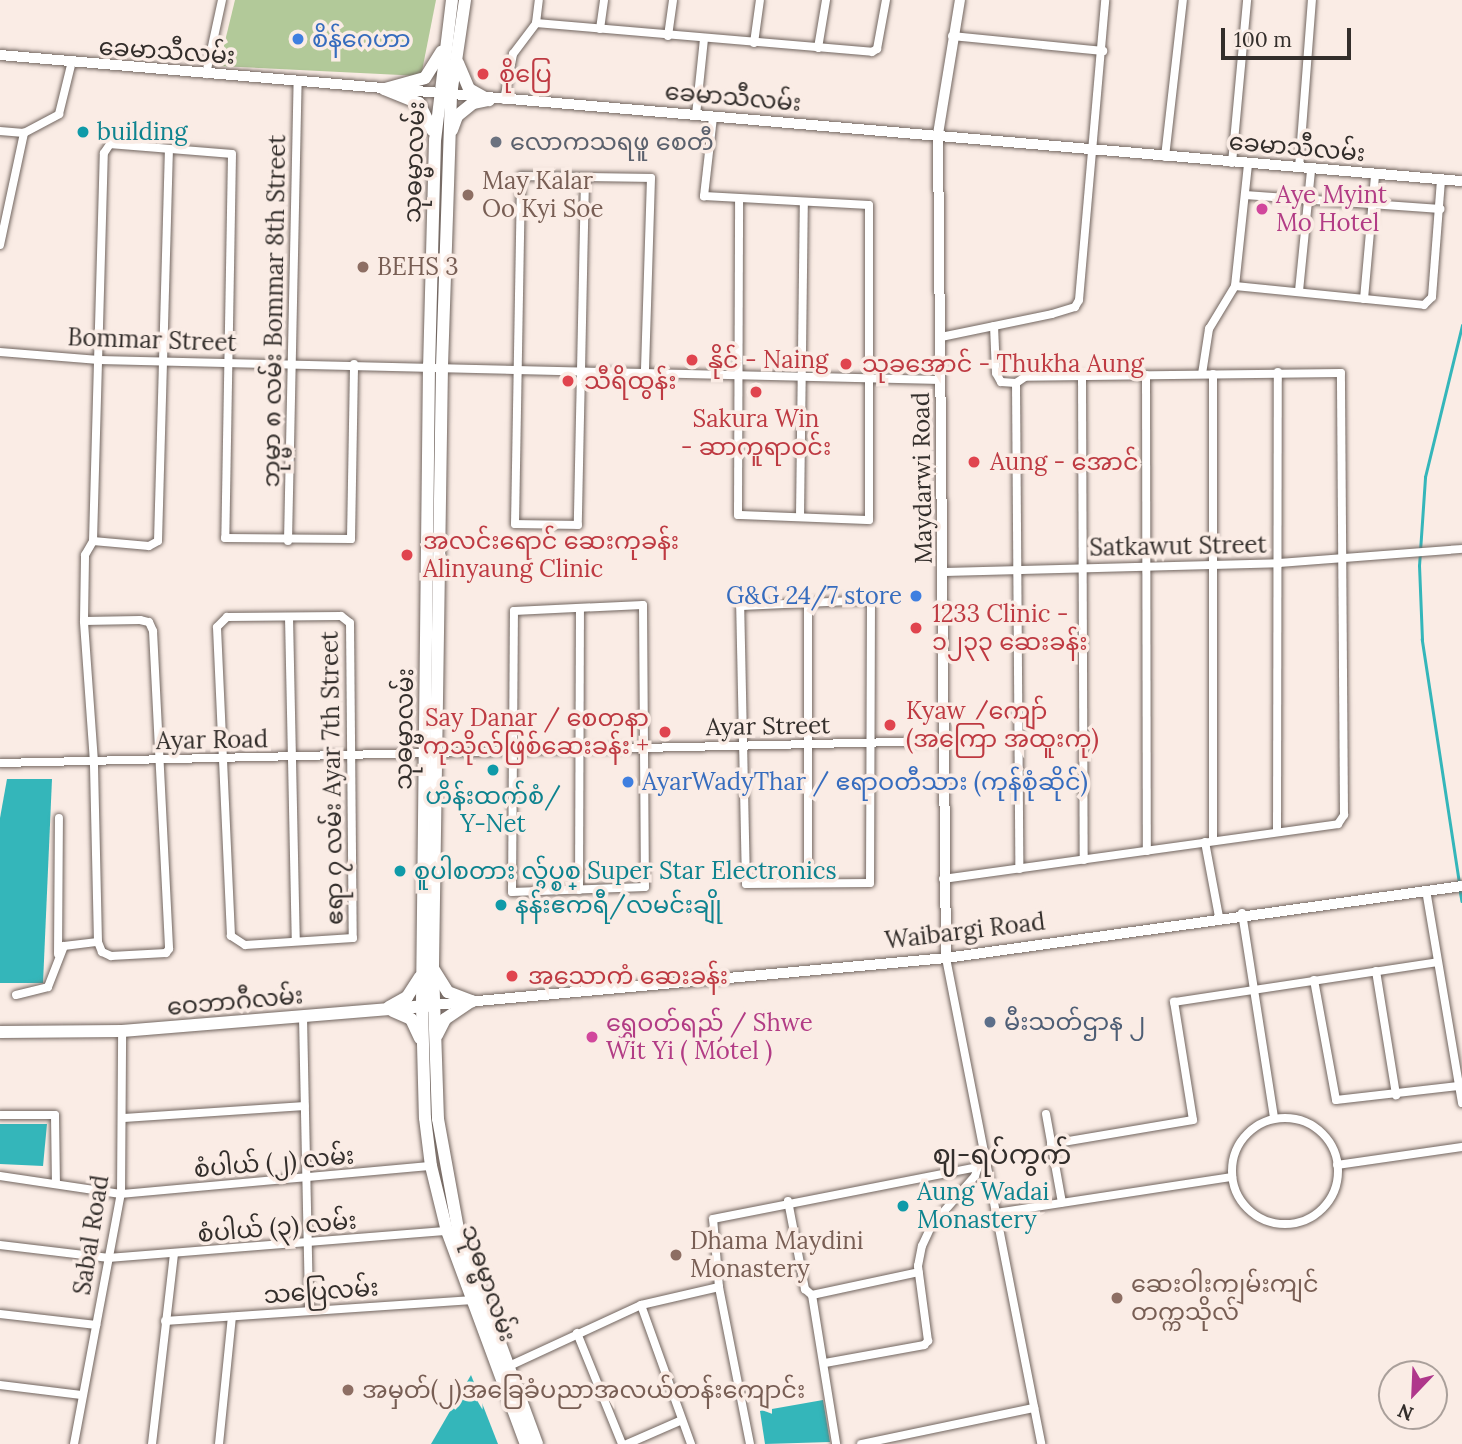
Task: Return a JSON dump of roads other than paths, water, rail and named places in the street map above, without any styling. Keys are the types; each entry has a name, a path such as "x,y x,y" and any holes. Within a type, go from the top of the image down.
{"main road":[{"name":"သုဓမ္မာလမ်း","path":"452,0 441,140 425,756 431,1166 447,1231 503,1370 537,1444"},
{"name":"သုဓမ္မာလမ်း","path":"450,49 465,0"},
{"path":"384,89 425,78 450,49 469,89 489,100"},
{"name":"ခေမာသီလမ်း","path":"0,55 71,65 937,134 1232,163 1462,181"},
{"path":"384,89 419,103 441,140 457,116 473,103 489,100"},
{"name":"သုဓမ္မာလမ်း","path":"428,970 439,755 435,365"},
{"path":"386,1009 407,997 428,970 449,992 472,1001"},
{"path":"386,1009 411,1018 429,1041 445,1019 472,1001"},
{"name":"ဝေဘာဂီလမ်း","path":"0,1032 122,1031 428,1006"},
{"name":"သုဓမ္မာလမ်း","path":"429,1041 442,1142 458,1229 476,1300"},
{"name":"သုဓမ္မာလမ်း","path":"503,1370 526,1444"}],"street":[{"path":"206,74 222,0"},
{"path":"504,100 513,54 536,23 539,0"},
{"path":"600,29 604,0"},
{"path":"668,36 673,0"},
{"path":"754,43 760,0"},
{"path":"818,48 826,0"},
{"path":"536,23 704,39 875,51 886,0"},
{"name":"Maydarwi Road","path":"946,958 943,879 945,572 937,134 960,0"},
{"path":"941,337 1077,304 1103,51 1105,0"},
{"path":"1165,157 1183,0"},
{"path":"1232,163 1247,0"},
{"path":"1299,168 1312,0"},
{"path":"952,36 1103,51"},
{"path":"696,115 704,39"},
{"path":"0,131 24,133 59,114 71,65"},
{"name":"ဘုမ္မာ ၈ လမ်း Bommar 8th Street","path":"288,541 298,82"},
{"path":"712,117 704,196 869,205 866,378 869,520 738,515 739,200"},
{"path":"0,245 24,133"},
{"path":"85,621 149,622 160,761 169,951 111,956 102,952 99,942 94,762 85,621 85,550 93,541 104,153 110,144 232,154 225,538 288,541 351,539 354,364"},
{"path":"93,541 149,546 158,541 160,360 169,149"},
{"path":"1202,374 1209,328 1235,286 1248,164"},
{"path":"1299,291 1311,170"},
{"path":"1364,299 1375,175"},
{"path":"585,180 578,526 515,524 520,176 585,180 650,178 645,371"},
{"path":"1235,286 1424,304 1429,301 1441,180"},
{"path":"1245,195 1440,209"},
{"path":"800,517 804,202"},
{"path":"943,879 1342,821 1344,560 1341,373 1026,377 1017,383 997,379 994,326"},
{"name":"Bommar Street","path":"0,352 99,359 435,365 941,380"},
{"path":"1277,831 1278,372"},
{"path":"1213,374 1214,565 1209,841 1219,917"},
{"path":"1082,376 1084,860"},
{"path":"1146,376 1149,567 1147,851"},
{"path":"1017,383 1019,869"},
{"name":"Satkawut Street","path":"945,572 1279,563 1432,555 1462,549"},
{"path":"871,600 870,883 746,884 740,607 808,604 871,600"},
{"path":"808,604 808,883"},
{"path":"643,605 645,887 512,892 514,611 580,608 643,605"},
{"path":"579,890 577,752 580,608"},
{"path":"289,617 289,758 296,941 235,943 221,758 220,619 289,617"},
{"name":"ဧရာ ၇ လမ်း Ayar 7th Street","path":"289,617 348,618 355,757 353,938 296,941"},
{"name":"Ayar Street","path":"425,756 743,744 944,741"},
{"name":"Ayar Road","path":"0,763 425,756"},
{"path":"16,995 48,987 58,954 59,818"},
{"name":"Waibargi Road","path":"472,1001 946,958 1242,913 1457,887"},
{"path":"1426,890 1462,1103"},
{"path":"1242,913 1251,988 1274,1118"},
{"path":"58,954 69,944 99,942"},
{"path":"946,958 1041,1444"},
{"path":"1051,1144 1193,1119 1174,1002 1251,988 1437,962"},
{"path":"1376,971 1396,1095"},
{"path":"1314,980 1336,1100 1458,1086"},
{"name":"ဝေဘာဂီလမ်း","path":"428,1006 472,1001"},
{"path":"303,1017 309,1311"},
{"name":"Sabal Road","path":"74,1444 80,1395 121,1194 124,1118 122,1031"},
{"path":"124,1118 305,1106"},
{"path":"1046,1114 1062,1203"},
{"path":"0,1115 55,1115 56,1184"},
{"path":"1274,1118 1298,1120 1317,1129 1331,1145 1337,1164 1336,1185 1327,1204 1296,1223 1270,1222 1252,1213 1238,1197 1232,1177 1233,1157 1242,1138 1274,1118"},
{"path":"1337,1164 1462,1147"},
{"path":"825,1363 924,1345 928,1341 919,1272 922,1246 932,1225 975,1176 983,1152"},
{"name":"စံပါယ် (၂) လမ်း","path":"0,1176 121,1194 431,1166"},
{"path":"750,1444 719,1287 713,1219 788,1202 977,1167"},
{"path":"996,1213 1232,1177"},
{"path":"788,1202 805,1289 812,1295 836,1444"},
{"name":"စံပါယ် (၃) လမ်း","path":"0,1245 109,1258 308,1245 447,1231"},
{"path":"152,1444 174,1254"},
{"path":"812,1295 919,1272"},
{"path":"503,1370 640,1304 719,1287"},
{"name":"သပြေလမ်း","path":"165,1321 476,1300"},
{"path":"640,1304 691,1444"},
{"path":"0,1314 96,1325"},
{"path":"219,1444 232,1317"},
{"path":"577,1333 621,1444"},
{"path":"0,1385 80,1395"},
{"path":"861,1444 1034,1408"},
{"path":"627,1444 682,1420"}],"water":[{"path":"7,779 52,779 43,983 0,983 0,818"},
{"path":"0,1124 47,1124 43,1166 0,1164"},
{"path":"471,1375 498,1444 431,1444"},
{"path":"823,1400 830,1442 765,1444 760,1411"}],"waterway":[{"path":"1459,883 1422,640 1419,566 1425,477 1462,325"},
{"path":"1460,890 1462,901"}],"place":[{"name":"စိန်ဂေဟာ","path":"298,39"},
{"name":"စိုပြေ","path":"483,74"},
{"name":"building","path":"83,132"},
{"name":"လောကသရဖူ စေတီ","path":"496,142"},
{"name":"May Kalar Oo Kyi Soe","path":"468,195"},
{"name":"Aye Myint Mo Hotel","path":"1262,209"},
{"name":"BEHS 3","path":"363,267"},
{"name":"နိုင် - Naing","path":"692,360"},
{"name":"သုခအောင် - Thukha Aung","path":"846,364"},
{"name":"သီရိထွန်း","path":"568,381"},
{"name":"Sakura Win - ဆာကူရာဝင်း","path":"756,392"},
{"name":"Aung - အောင်","path":"974,462"},
{"name":"အလင်းရောင် ဆေးကုခန်း Alinyaung Clinic","path":"407,555"},
{"name":"G&G 24/7 store","path":"916,596"},
{"name":"1233 Clinic - ၁၂၃၃ ဆေးခန်း","path":"916,628"},
{"name":"Kyaw /ကျော် (အကြော အထူးကု)","path":"890,725"},
{"name":"Say Danar / စေတနာ ကုသိုလ်ဖြစ်ဆေးခန်း +","path":"665,732"},
{"name":"ဟိန်းထက်စံ/ Y-Net","path":"493,770"},
{"name":"AyarWadyThar / ဧရာဝတီသား (ကုန်စုံဆိုင်)","path":"628,782"},
{"name":"စူပါစတား လ်ွပ္စစ္ Super Star Electronics","path":"400,871"},
{"name":"နန်းဧကရီ/လမင်းချို","path":"501,905"},
{"name":"အသောကံ ဆေးခန်း","path":"512,976"},
{"name":"မီးသတ်ဌာန ၂","path":"990,1022"},
{"name":"ရွှေဝတ်ရည် / Shwe Wit Yi ( Motel )","path":"592,1037"},
{"name":"Aung Wadai Monastery","path":"903,1206"},
{"name":"Dhama Maydini Monastery","path":"676,1255"},
{"name":"ဆေးဝါးကျွမ်းကျင် တက္ကသိုလ်","path":"1117,1298"},
{"name":"အမှတ်(၂)အခြေခံပညာအလယ်တန်းကျောင်း","path":"348,1390"}],"district":[{"name":"ဈ-ရပ်ကွက်","path":"1002,1154"}]}
